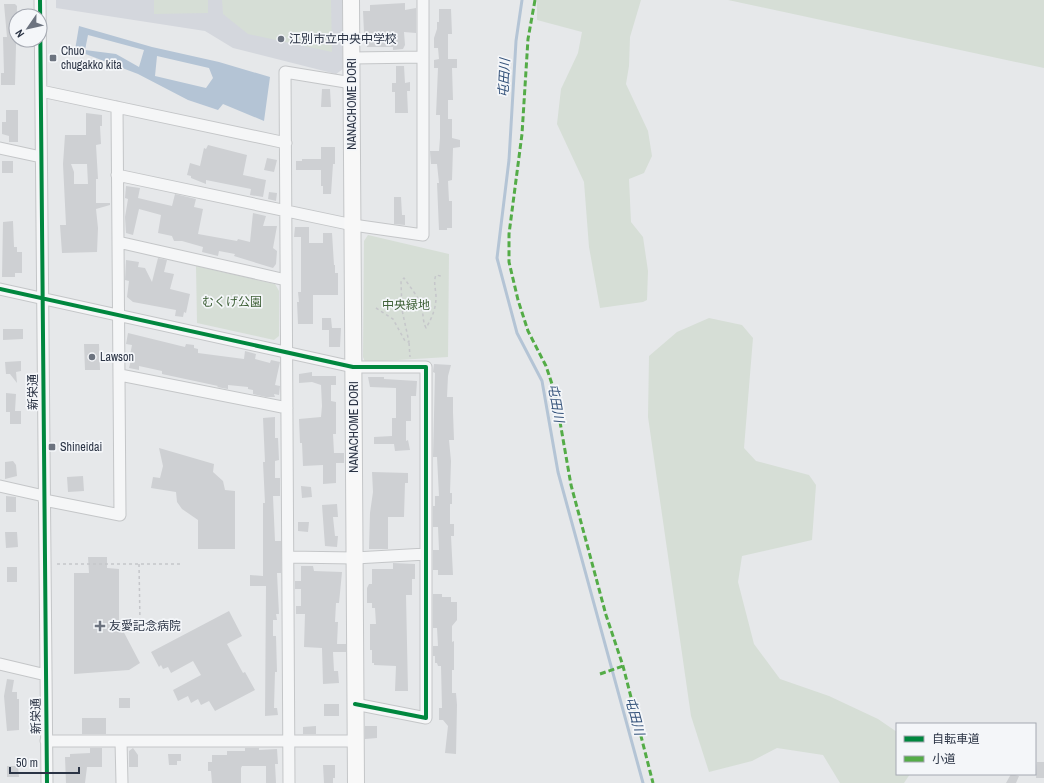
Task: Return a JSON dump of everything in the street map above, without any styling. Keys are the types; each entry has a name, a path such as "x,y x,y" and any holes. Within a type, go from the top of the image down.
{"street":[{"name":"新栄通","path":"40,0 47,783"},
{"name":"NANACHOME DORI","path":"352,0 356,783"},
{"path":"117,174 353,225 423,235 423,0"},
{"path":"352,58 423,57"},
{"path":"289,783 285,72 352,83"},
{"path":"41,91 286,143"},
{"path":"0,486 44,498 120,515 117,107"},
{"path":"0,148 41,157"},
{"path":"118,242 286,280"},
{"path":"0,289 354,367 426,367 426,718 355,704"},
{"path":"120,375 287,408"},
{"path":"288,557 355,558 426,554"},
{"path":"0,664 46,674"},
{"path":"46,741 356,741"},
{"path":"121,741 122,783"}],"path":[{"path":"411,361 409,342 402,310 401,281 404,278 418,298 422,308 422,321 426,328 432,319 435,308 436,298 434,280 436,275 441,276"},
{"path":"376,308 393,319 405,341 409,342"},
{"path":"57,564 183,564"},
{"path":"139,564 140,622"}],"shaded area":[{"name":"江別市立中央中学校","path":"56,0 342,0 343,69 336,74 233,48 205,31 56,8"}],"green space":[{"path":"154,0 208,0 208,13 154,14"},
{"path":"222,0 331,0 332,52 248,34 223,14"},
{"path":"537,0 641,0 630,37 629,66 626,84 648,131 652,156 644,173 629,179 631,222 643,237 648,271 647,300 643,302 600,308 589,247 584,182 557,124 561,89 578,53 582,32 537,20"},
{"path":"728,0 1044,0 1044,68"},
{"name":"中央緑地","path":"368,235 449,254 448,357 365,362 363,357 364,241"},
{"name":"むくげ公園","path":"196,266 275,284 279,291 279,336 274,340 197,323"},
{"path":"709,318 742,325 753,338 744,448 756,461 809,475 816,485 812,540 742,556 738,582 754,644 780,679 829,696 878,719 896,731 896,775 909,775 904,783 840,783 823,755 777,748 752,761 709,772 691,716 648,417 649,356 677,332"}],"water":[{"path":"79,26 152,47 219,62 270,77 264,121 223,104 218,110 188,100 138,74 75,50","holes":["88,35 144,50 139,67 116,54 85,50","157,56 209,68 213,78 206,88 155,76"]}],"building":[{"path":"405,3 405,10 416,8 416,33 404,32 405,45 403,49 393,50 393,47 367,47 367,33 364,33 363,11 370,11 370,5"},
{"path":"4,4 15,4 17,8 8,8 8,48 16,48 15,85 1,85 1,73 4,73 3,37 7,37"},
{"path":"439,9 451,9 452,34 448,34 448,59 457,59 457,68 452,68 453,100 448,100 448,119 452,119 452,138 460,140 460,147 453,148 452,180 448,181 449,201 452,201 452,228 447,228 447,230 439,230 437,183 439,183 437,164 431,164 430,151 439,151 440,138 440,115 436,115 438,68 434,68 434,60 439,59 438,48 434,48 434,38 437,29 437,22 439,22"},
{"path":"396,66 404,66 405,83 410,82 410,91 407,91 408,113 395,113 395,92 392,92 392,83 396,83"},
{"path":"322,89 330,89 331,107 321,107"},
{"path":"6,110 18,110 18,142 9,142 9,136 2,134 2,122 6,122"},
{"path":"86,113 102,115 102,126 100,126 101,144 96,145 98,179 96,179 96,203 110,203 110,205 96,209 98,228 97,252 62,253 60,225 66,225 63,164 65,135 86,135","holes":["71,164 87,164 88,184 74,184 74,172"]},
{"path":"208,145 247,155 243,175 266,180 263,197 250,195 251,189 206,180 206,184 187,175 190,163 200,166 204,148 206,149"},
{"path":"321,147 335,147 335,164 333,164 331,194 323,194 323,186 321,186 321,170 296,170 296,161 302,161 302,159 321,159"},
{"path":"267,158 277,160 274,172 264,170"},
{"path":"2,161 13,161 13,173 2,173"},
{"path":"126,186 140,188 138,198 172,206 175,194 196,199 194,207 203,209 198,234 250,242 253,213 266,216 263,226 277,226 273,248 277,251 276,264 273,268 234,256 235,254 219,251 218,256 202,252 203,247 182,241 174,241 172,236 158,233 161,215 139,209 133,235 126,233 125,217 128,199 125,198"},
{"path":"269,192 277,193 276,201 268,199"},
{"path":"394,197 401,197 402,215 405,215 405,225 394,224"},
{"path":"13,221 14,247 17,247 17,252 22,252 22,273 15,273 15,277 2,277 3,222"},
{"path":"295,227 309,227 309,243 323,243 323,233 332,233 335,273 338,273 338,295 313,295 313,324 298,324 297,302 299,302 298,292 301,292 301,237 294,237"},
{"path":"158,258 167,260 164,272 174,274 170,289 190,294 186,313 184,312 183,317 175,316 176,310 133,302 127,297 129,281 125,280 126,260 139,262 138,267 145,268 152,282"},
{"path":"322,318 331,318 332,328 341,328 340,347 329,347 329,330 322,330"},
{"path":"3,329 23,329 23,339 3,340"},
{"path":"128,333 185,347 186,344 194,345 194,348 198,349 198,353 244,359 245,351 256,354 255,359 270,363 271,360 280,362 275,385 280,386 279,395 274,394 275,397 266,397 253,394 253,390 248,389 248,387 228,385 228,389 162,374 162,371 139,366 139,370 129,368 132,345 126,344"},
{"name":"Lawson","path":"84,344 99,344 100,370 85,370"},
{"path":"21,361 21,371 16,372 17,383 10,374 6,374 5,362"},
{"path":"434,364 451,365 448,376 447,397 453,397 454,440 449,440 451,461 450,493 452,493 452,504 450,504 450,524 454,524 454,536 451,536 453,575 438,575 438,570 433,570 433,550 439,550 438,527 433,527 433,506 435,506 435,496 439,496 437,457 433,457"},
{"path":"312,372 312,376 336,376 336,385 331,385 331,401 336,402 336,434 333,434 334,453 344,453 344,463 336,463 336,483 323,484 323,465 303,466 299,419 321,417 321,385 312,382 299,383 299,374"},
{"path":"368,377 384,377 384,379 417,381 416,396 411,396 411,421 406,421 406,441 408,440 410,450 395,451 394,444 374,444 374,437 392,436 392,418 396,418 396,388 370,387"},
{"path":"6,393 16,394 15,411 21,411 21,424 10,424 10,412 6,412"},
{"path":"275,417 275,438 278,438 279,460 275,461 275,478 280,478 280,496 273,496 275,541 281,541 281,573 277,573 279,614 276,614 277,620 273,620 273,636 276,636 277,672 275,672 274,708 277,708 278,715 265,716 266,586 250,586 250,575 263,576 263,503 265,503 263,462 265,462 263,418"},
{"path":"159,448 214,464 213,472 223,481 225,490 235,491 235,549 198,549 198,520 182,509 177,502 176,492 151,488 153,477 160,478 163,466"},
{"path":"13,461 16,465 17,476 5,479 5,462"},
{"path":"372,472 408,473 408,483 405,483 404,517 388,517 388,549 369,549 370,513 373,492"},
{"path":"83,476 84,491 68,492 67,477"},
{"path":"301,486 311,487 312,497 302,498"},
{"path":"6,496 16,497 16,512 6,512"},
{"path":"337,504 338,517 333,517 335,536 338,536 337,547 325,546 322,505"},
{"path":"298,522 309,522 308,532 298,531"},
{"path":"5,532 17,532 18,547 6,548"},
{"path":"88,557 107,557 107,568 119,569 119,623 140,663 129,670 74,674 74,573 89,573"},
{"path":"393,563 415,564 415,579 412,579 412,595 406,595 408,691 395,691 396,666 374,665 374,663 372,663 372,650 370,650 370,624 376,624 375,608 372,608 372,603 367,603 367,588 369,584 372,584 372,569 393,569"},
{"path":"301,566 313,566 314,571 342,572 339,603 336,603 335,622 338,622 337,644 346,644 346,652 333,652 334,671 338,671 339,683 323,684 322,648 304,647 305,614 296,614 296,606 301,606 301,589 295,589 295,581 301,581"},
{"path":"7,567 17,567 17,582 7,582"},
{"path":"433,594 442,594 442,597 451,597 451,602 457,602 457,620 452,626 452,642 454,641 454,670 452,670 452,693 456,693 457,705 456,754 445,753 448,726 443,720 439,720 439,708 442,708 441,666 438,666 437,663 435,663 435,656 433,656 433,646 438,646 437,628 433,628"},
{"path":"229,611 242,636 227,644 243,673 245,672 255,690 215,711 209,701 201,705 198,699 191,703 188,696 178,701 173,690 201,675 193,661 171,673 168,667 163,669 161,665 159,667 151,652"},
{"path":"7,679 14,680 12,692 17,692 17,699 19,699 19,730 7,731 4,696"},
{"path":"119,698 130,698 130,708 119,708"},
{"path":"324,704 339,704 339,716 324,716"},
{"path":"82,718 106,718 106,734 82,734"},
{"path":"316,726 316,734 303,734 303,727"},
{"path":"365,726 377,726 377,738 365,739"},
{"path":"90,748 102,748 102,767 87,767 85,783 66,783 65,757 70,757 70,754 90,753"},
{"path":"133,748 138,755 138,767 129,767 129,751"},
{"path":"245,748 259,748 259,750 277,749 278,764 275,764 276,783 266,783 266,766 242,766 241,783 212,783 211,771 208,771 208,762 212,762 212,755 227,755 227,751 245,751"},
{"path":"168,754 181,754 181,761 177,761 177,765 169,765"},
{"path":"1037,762 1044,762 1044,778 1036,778"},
{"path":"323,765 335,765 335,778 333,778 333,783 324,783"},
{"path":"7,766 18,766 19,777 7,777"},
{"path":"1010,775 1019,776 1016,783 1006,783"}],"waterway":[{"name":"屯田川","path":"522,0 516,41 509,160 497,258 517,333 542,381 558,472 643,783"}],"marked path":[{"path":"535,0 528,39 522,134 509,234 509,262 518,300 528,331 546,366 555,393 571,485 606,615 623,666 653,783"},
{"path":"600,674 623,666"}],"cycle path":[{"path":"40,0 47,783"},
{"path":"0,289 353,367 426,367 426,718 355,704"}],"place":[{"name":"江別市立中央中学校","path":"281,39"},
{"name":"Chuo chugakko kita","path":"53,58"},
{"name":"Lawson","path":"92,357"},
{"name":"Shineidai","path":"52,447"},
{"name":"友愛記念病院","path":"100,626"}]}
